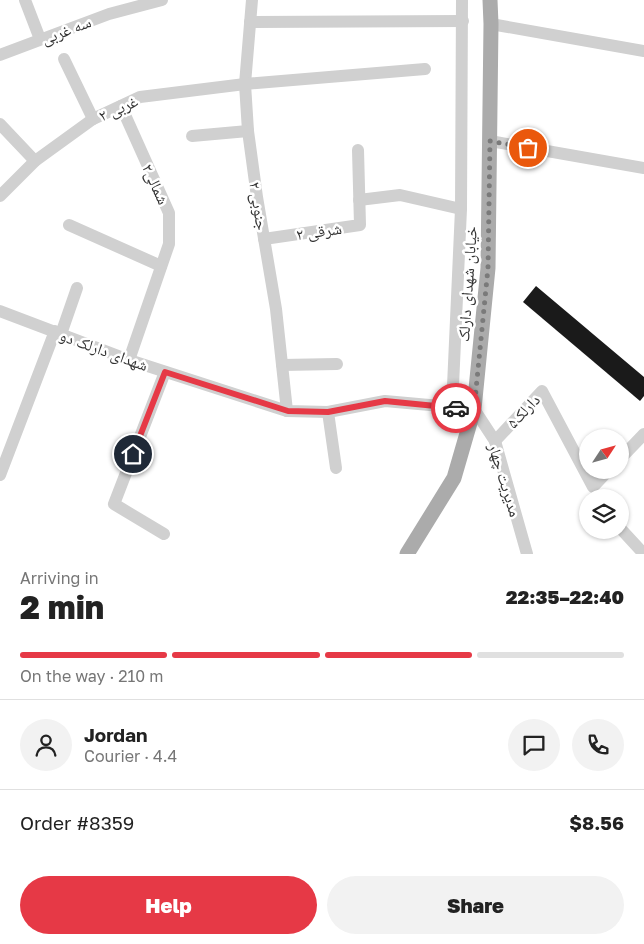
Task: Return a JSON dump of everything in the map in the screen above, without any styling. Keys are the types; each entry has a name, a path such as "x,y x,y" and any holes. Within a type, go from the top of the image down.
{"main road":[{"name":"خیابان شهدای دارلک","path":"407,554 454,478 474,410 488,268 490,0"}],"street":[{"path":"25,0 40,39"},
{"name":"سه غربی","path":"0,56 109,14 162,0"},
{"name":"۲ جنوبی","path":"252,0 245,84 248,131 276,309 288,411"},
{"path":"452,408 461,209 462,0"},
{"path":"250,22 463,21"},
{"path":"491,24 644,51"},
{"path":"64,59 92,119"},
{"name":"۲ غربی","path":"0,196 35,162 92,119 140,97 245,84 425,69"},
{"name":"شمالی۲","path":"121,106 169,213 168,244 129,360"},
{"path":"0,124 35,162"},
{"path":"192,136 248,131"},
{"path":"490,141 644,168"},
{"name":"۲ شرقی","path":"264,238 360,225 358,150"},
{"path":"359,200 400,195 461,209"},
{"path":"69,225 161,266"},
{"path":"0,475 77,288"},
{"name":"شهدای دارلک دو","path":"0,311 129,360 288,411 328,412 385,401 474,410"},
{"path":"282,365 337,364"},
{"path":"164,534 114,504 165,372"},
{"name":"دارلک۵","path":"495,442 542,391 579,461"},
{"name":"مدیریت چهار","path":"474,410 495,442 527,554"},
{"path":"328,412 336,468"},
{"path":"629,450 644,434"},
{"name":"دارلک۵","path":"589,479 593,487 601,479"},
{"path":"629,538 644,554"}],"building":[{"path":"536,286 644,377 644,396 640,401 523,302"}],"way so far":[{"path":"456,408 474,410 488,268 490,141 528,148"}],"route":[{"path":"133,454 165,372 288,411 328,412 385,401 456,408"}]}
